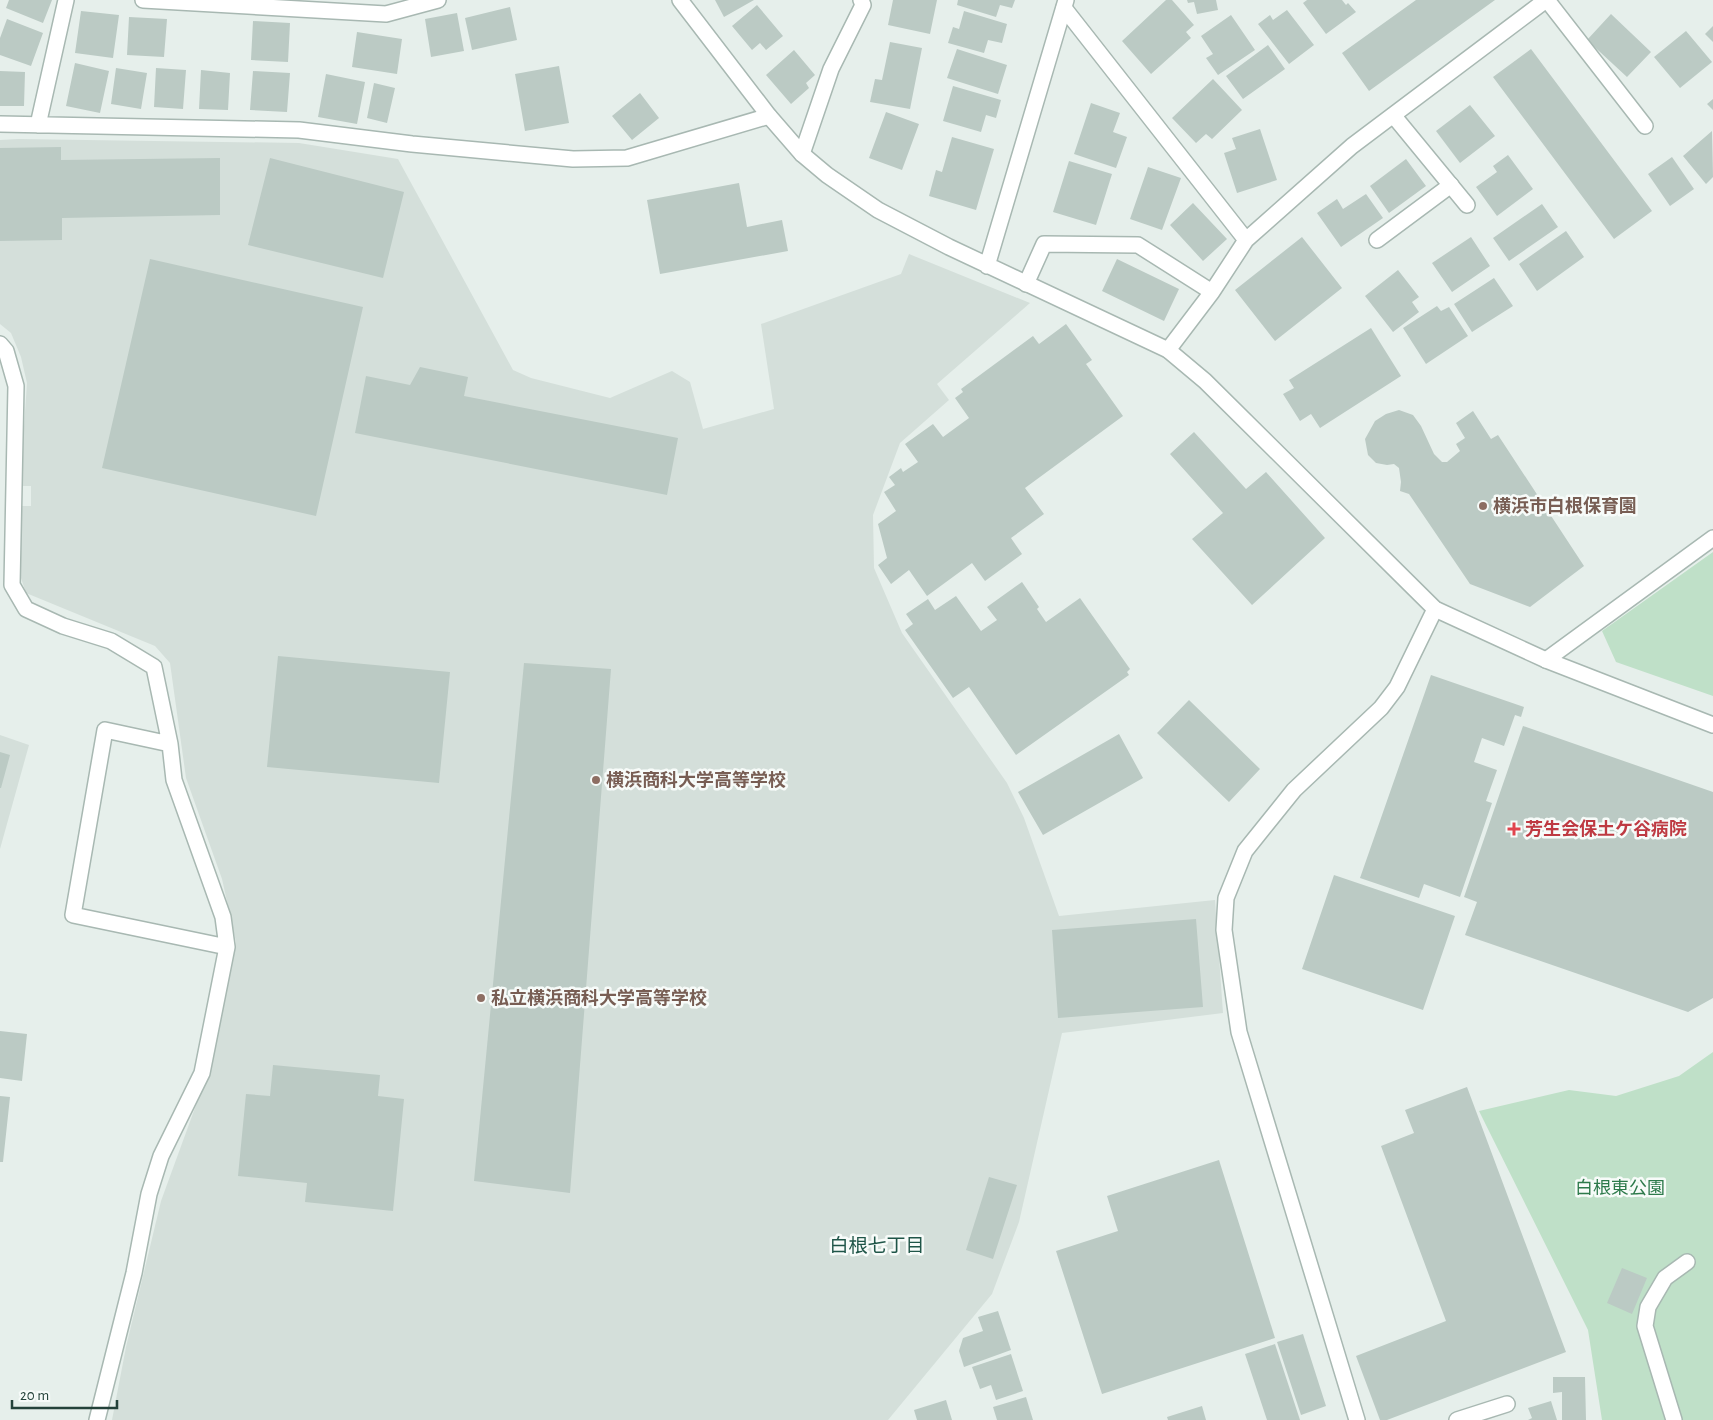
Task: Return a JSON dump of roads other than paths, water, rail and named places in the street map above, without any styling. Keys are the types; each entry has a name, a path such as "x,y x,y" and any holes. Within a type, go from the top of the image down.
{"street":[{"path":"38,125 66,0"},
{"path":"143,0 386,14 438,0"},
{"path":"680,0 768,116 802,154 827,175 878,210 987,266 1168,350 1205,381 1435,609 1546,660 1713,725"},
{"path":"802,154 832,69 863,5 861,0"},
{"path":"1168,350 1212,292 1246,240 1352,146 1546,0 1646,126"},
{"path":"987,266 1065,4"},
{"path":"1065,4 1246,240"},
{"path":"1393,115 1468,205"},
{"path":"0,124 299,130 412,144 573,159 627,158 768,116"},
{"path":"1377,240 1451,185"},
{"path":"1026,284 1044,244 1138,245 1212,292"},
{"path":"0,344 6,351 16,386 12,585 26,609 63,626 111,641 154,667 170,744 174,780 223,917 227,947 202,1073 161,1156 149,1194 134,1273 97,1420"},
{"path":"1546,660 1713,538"},
{"path":"1357,1420 1239,1032 1224,930 1226,898 1245,851 1294,790 1380,708 1397,688 1435,609"},
{"path":"170,744 105,730 73,915 227,947"},
{"path":"1674,1420 1645,1326 1648,1307 1665,1278 1687,1262"},
{"path":"1457,1420 1507,1404"}],"place":[{"name":"横浜市白根保育園","path":"1483,506"},
{"name":"横浜商科大学高等学校","path":"596,780"},
{"name":"芳生会保土ケ谷病院","path":"1514,829"},
{"name":"私立横浜商科大学高等学校","path":"481,998"}],"district":[{"name":"白根七丁目","path":"877,1245"}],"park label":[{"name":"白根東公園","path":"1620,1188"}]}
